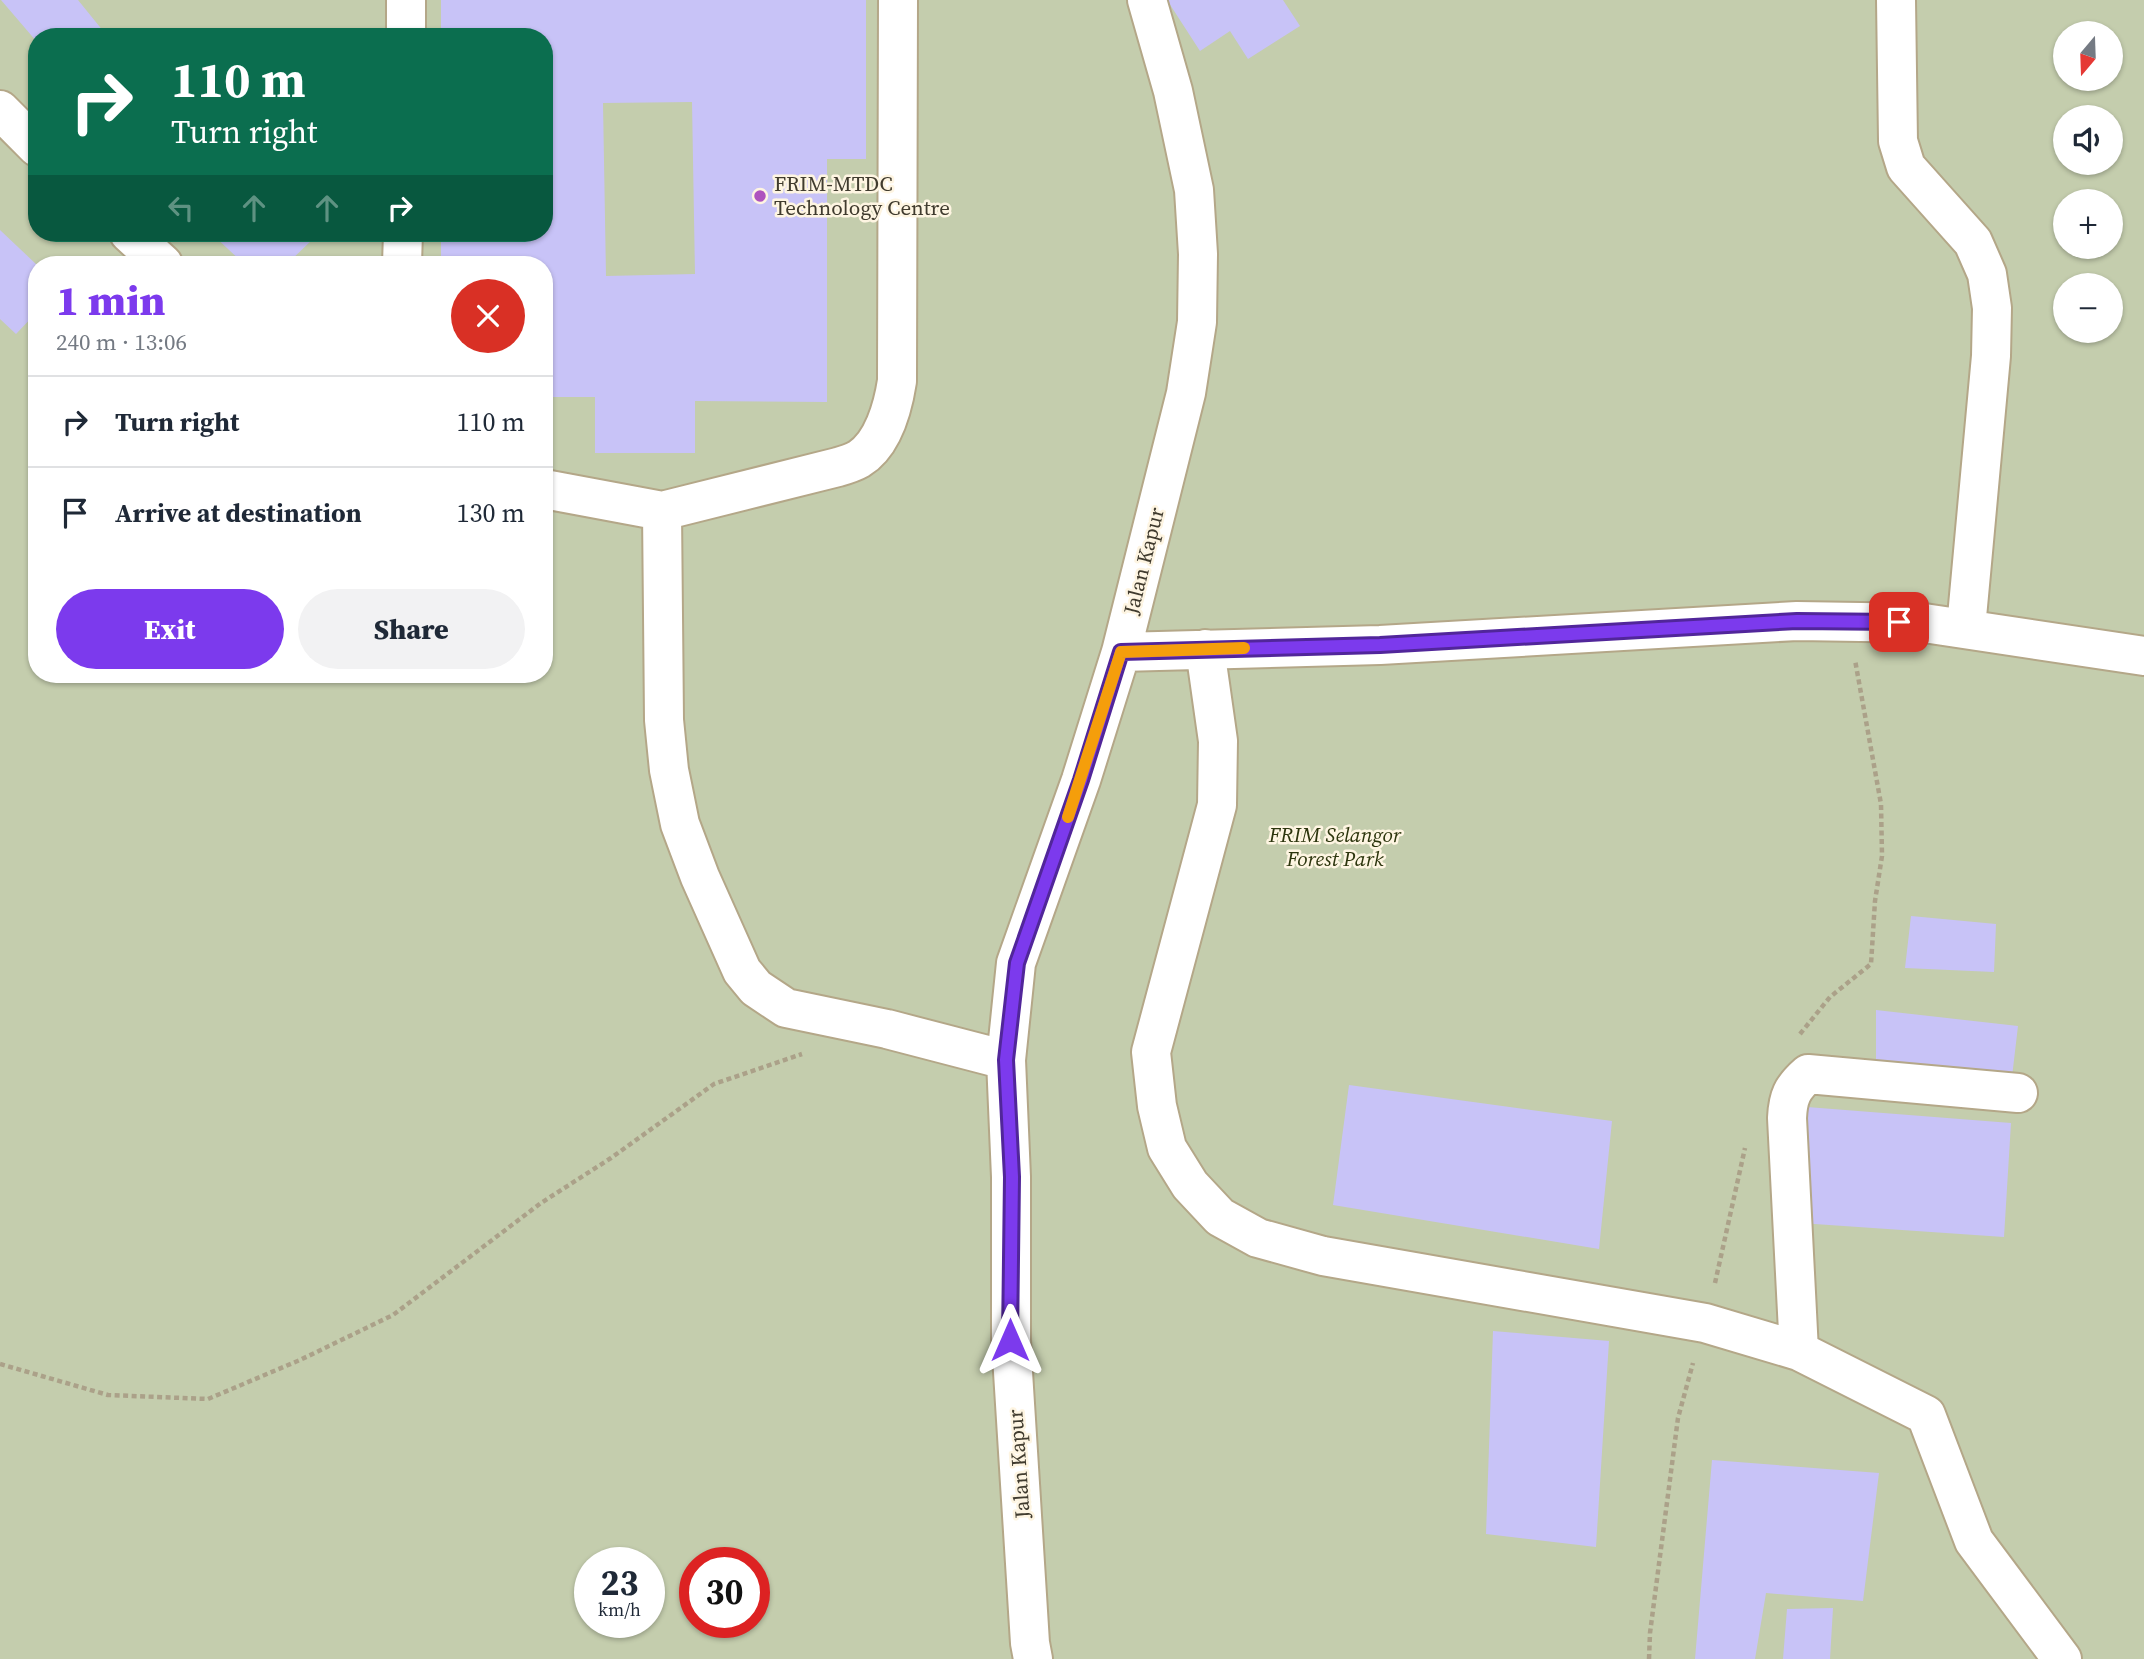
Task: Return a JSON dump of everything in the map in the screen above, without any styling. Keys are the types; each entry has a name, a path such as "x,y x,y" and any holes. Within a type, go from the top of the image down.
{"street":[{"path":"406,0 406,28"},
{"path":"553,491 662,511 838,467 861,458 883,432 894,401 897,381 898,0"},
{"name":"Jalan Kapur","path":"1033,1659 1010,1340 1012,1177 1006,1060 1017,963 1081,780 1121,652 1186,393 1197,322 1198,254 1194,190 1173,92 1147,0"},
{"path":"1896,0 1898,141 1906,167 1973,242 1987,274 1992,308 1991,356 1966,628"},
{"path":"0,110 28,138"},
{"path":"139,242 154,256"},
{"path":"662,511 664,720 669,770 680,824 741,971 755,988 786,1008 887,1029 1006,1060"},
{"path":"1121,652 1380,645 1797,621 1924,623 2144,656"},
{"path":"1205,649 1217,741 1217,805 1151,1052 1157,1106 1167,1149 1190,1185 1220,1217 1258,1238 1310,1253 1704,1323 1799,1351 1926,1415 1974,1541 2062,1659"},
{"path":"1799,1351 1787,1118 1788,1097 1794,1086 1808,1074 2018,1093"}],"path":[{"path":"0,1364 108,1395 208,1399 300,1360 393,1315 541,1203 714,1084 804,1053"}],"green space":[{"name":"FRIM Selangor Forest Park","path":"0,0 2144,0 2144,1659 0,1659"}],"building":[{"path":"1,0 78,0 101,28 28,28 28,32"},
{"name":"FRIM-MTDC Technology Centre","path":"441,0 866,0 866,159 827,159 827,402 695,401 695,453 595,453 595,397 553,397 553,256 441,256 441,242 553,242 553,28 441,28","holes":["692,102 695,274 606,276 603,103"]},
{"path":"1167,0 1283,0 1300,26 1248,59 1230,31 1200,51"},
{"path":"0,230 28,256 28,321 16,334 0,319"},
{"path":"221,242 310,242 295,256 235,256"},
{"path":"1911,916 1996,924 1994,972 1905,968"},
{"path":"1876,1010 2018,1026 2012,1077 1876,1069"},
{"path":"1349,1085 1612,1121 1599,1249 1333,1205"},
{"path":"1807,1107 2011,1123 2004,1237 1800,1223"},
{"path":"1493,1331 1609,1341 1596,1547 1486,1534"},
{"path":"1712,1460 1879,1473 1863,1601 1766,1593 1755,1659 1695,1659"},
{"path":"1833,1608 1830,1659 1783,1659 1787,1609"}],"slow traffic":[{"path":"1068,817 1121,652 1244,648"}],"place":[{"name":"FRIM-MTDC Technology Centre","path":"760,196"}],"route":[{"path":"1010,1340 1012,1177 1006,1060 1017,963 1081,780 1121,652 1380,645 1797,621 1899,622"}]}
